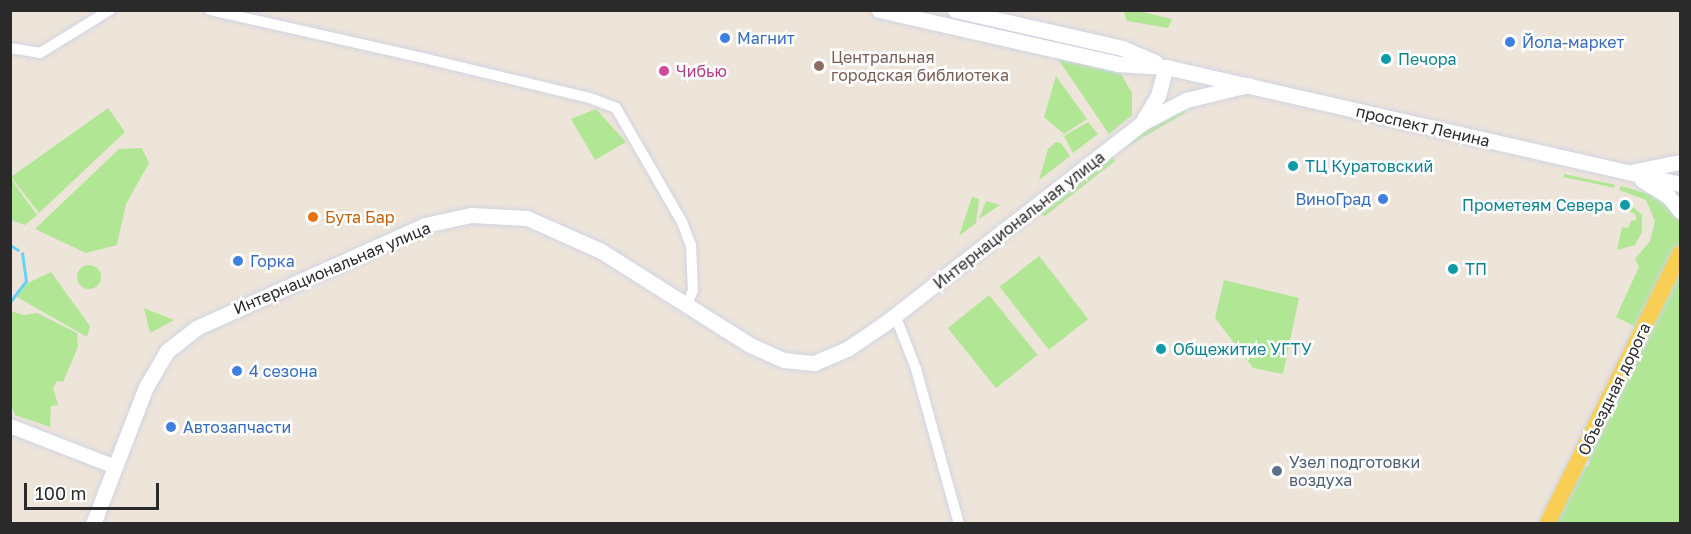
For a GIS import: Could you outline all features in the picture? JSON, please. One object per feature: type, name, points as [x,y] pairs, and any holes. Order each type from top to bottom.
[{"type":"main road","name":"проспект Ленина","points":[[879,10],[1118,64],[1166,67],[1680,184]]},
{"type":"main road","name":"проспект Ленина","points":[[955,10],[1122,48],[1166,67]]},
{"type":"main road","name":"Интернациональная улица","points":[[1142,123],[1158,96],[1166,67]]},
{"type":"main road","name":"Интернациональная улица","points":[[93,524],[146,387],[167,351],[196,328],[426,225],[471,215],[526,218],[601,251],[687,305],[784,360],[814,363],[847,349],[895,315],[1142,123],[1186,100],[1248,86]]},
{"type":"main road","points":[[1629,173],[1680,162]]},
{"type":"main road","points":[[1629,173],[1668,196],[1680,211]]},
{"type":"main road","name":"Объездная дорога","points":[[1547,524],[1680,255]]},
{"type":"street","points":[[10,48],[40,53],[110,10]]},
{"type":"street","points":[[210,10],[590,98],[616,108],[682,222],[691,245],[693,290],[687,305]]},
{"type":"street","points":[[895,315],[916,369],[960,524]]},
{"type":"street","points":[[10,426],[115,467]]},
{"type":"green space","points":[[1131,10],[1172,19],[1168,28],[1127,21],[1124,13]]},
{"type":"green space","points":[[957,17],[1057,38],[1056,43],[956,22]]},
{"type":"green space","points":[[1058,59],[1121,74],[1132,93],[1132,115],[1109,134]]},
{"type":"green space","points":[[1056,76],[1087,119],[1064,134],[1044,117]]},
{"type":"green space","points":[[1185,107],[1185,113],[1121,150],[1154,124]]},
{"type":"green space","points":[[108,108],[125,132],[39,213],[11,177]]},
{"type":"green space","points":[[596,109],[626,142],[595,160],[571,119]]},
{"type":"green space","points":[[1088,122],[1098,134],[1073,153],[1064,136]]},
{"type":"green space","points":[[1056,142],[1061,143],[1070,156],[1039,180],[1048,149]]},
{"type":"green space","points":[[142,148],[149,163],[126,204],[117,245],[86,253],[35,229],[119,149]]},
{"type":"green space","points":[[1111,156],[1115,161],[1045,216],[1042,215],[1041,211]]},
{"type":"green space","points":[[1564,174],[1615,185],[1614,188],[1563,177]]},
{"type":"green space","points":[[11,179],[37,215],[25,225],[11,220]]},
{"type":"green space","points":[[1621,186],[1659,197],[1680,215],[1680,242],[1636,327],[1616,317],[1639,267],[1635,259],[1650,241],[1655,221],[1646,200],[1619,190]]},
{"type":"green space","points":[[972,197],[979,199],[976,223],[959,236]]},
{"type":"green space","points":[[986,201],[1000,205],[979,219]]},
{"type":"green space","points":[[1632,206],[1642,215],[1642,232],[1635,245],[1617,250],[1622,227],[1628,228],[1631,221],[1637,220],[1635,214],[1626,210]]},
{"type":"green space","points":[[1039,256],[1088,319],[1049,350],[1000,287]]},
{"type":"green space","points":[[89,265],[97,269],[101,277],[97,285],[89,289],[81,285],[77,277],[81,269]]},
{"type":"green space","points":[[1680,265],[1680,523],[1553,524],[1583,469],[1589,465],[1589,455]]},
{"type":"green space","points":[[51,272],[90,326],[87,337],[17,297],[26,284]]},
{"type":"green space","points":[[1224,280],[1299,298],[1283,374],[1253,368],[1215,318]]},
{"type":"green space","points":[[989,295],[1037,355],[996,388],[948,328]]},
{"type":"green space","points":[[144,308],[174,320],[150,333]]},
{"type":"green space","points":[[10,311],[24,315],[37,313],[77,333],[78,347],[63,382],[57,381],[53,388],[58,405],[51,406],[50,427],[15,415],[11,404]]},
{"type":"waterway","points":[[10,245],[18,250]]},
{"type":"waterway","points":[[10,302],[26,281],[22,253]]},
{"type":"place","name":"Магнит","points":[[725,38]]},
{"type":"place","name":"Йола-маркет","points":[[1510,42]]},
{"type":"place","name":"Печора","points":[[1386,59]]},
{"type":"place","name":"Центральная городская библиотека","points":[[819,66]]},
{"type":"place","name":"Чибью","points":[[664,71]]},
{"type":"place","name":"ТЦ Куратовский","points":[[1293,166]]},
{"type":"place","name":"ВиноГрад","points":[[1383,199]]},
{"type":"place","name":"Прометеям Севера","points":[[1625,205]]},
{"type":"place","name":"Бута Бар","points":[[313,217]]},
{"type":"place","name":"Горка","points":[[238,261]]},
{"type":"place","name":"ТП","points":[[1453,269]]},
{"type":"place","name":"Общежитие УГТУ","points":[[1161,349]]},
{"type":"place","name":"4 сезона","points":[[237,371]]},
{"type":"place","name":"Автозапчасти","points":[[171,427]]},
{"type":"place","name":"Узел подготовки воздуха","points":[[1277,471]]}]
